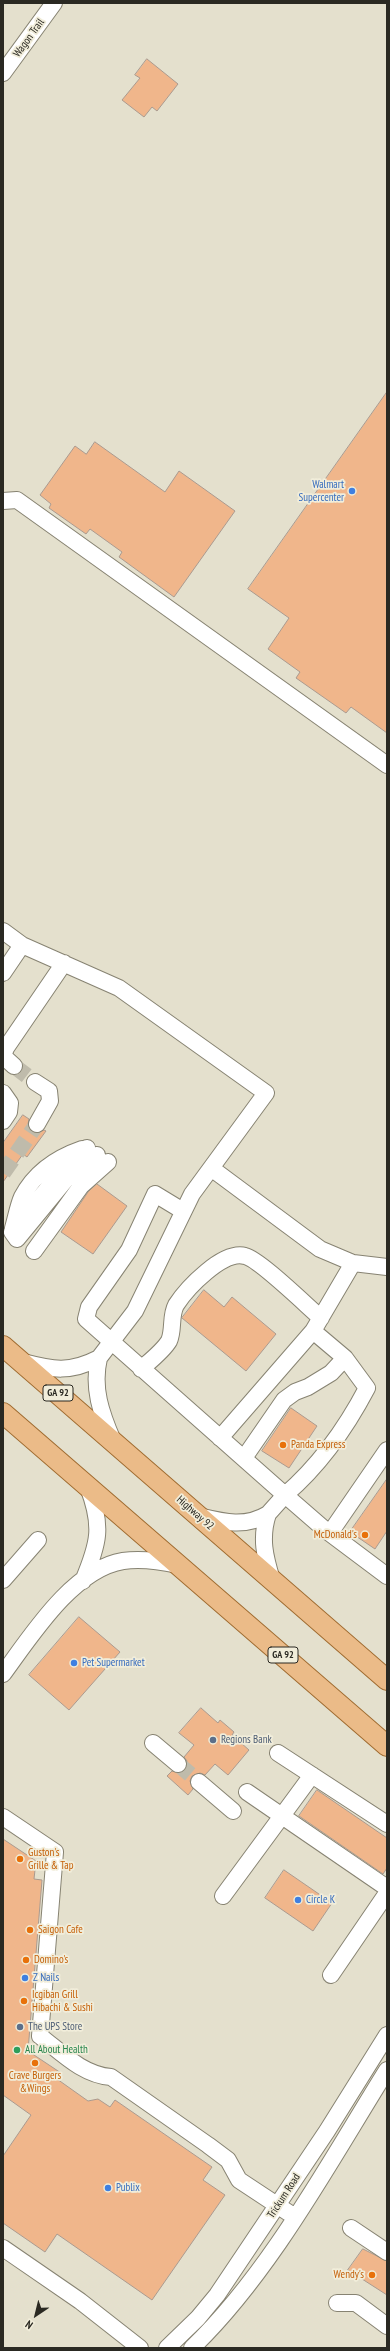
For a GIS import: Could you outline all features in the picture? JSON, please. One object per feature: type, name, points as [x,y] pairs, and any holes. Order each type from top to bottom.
[{"type":"main road","name":"Highway 92","points":[[3,1346],[387,1680]]},
{"type":"main road","name":"GA 92","points":[[3,1413],[387,1746]]},
{"type":"main road","points":[[3,1428],[28,1435]]},
{"type":"street","name":"Wagon Trail","points":[[3,73],[54,3]]},
{"type":"street","points":[[3,501],[17,500],[387,765]]},
{"type":"street","points":[[3,931],[22,945],[119,988],[266,1093],[192,1194],[135,1311],[99,1358],[79,1367],[59,1369],[22,1362]]},
{"type":"street","points":[[3,973],[22,945]]},
{"type":"street","points":[[7,1059],[6,1048],[64,963]]},
{"type":"street","points":[[35,1082],[49,1091],[50,1101],[37,1124]]},
{"type":"street","points":[[3,1093],[10,1103],[9,1112],[3,1121]]},
{"type":"street","points":[[22,1242],[22,1197],[46,1166],[63,1155],[98,1155]]},
{"type":"street","points":[[22,1242],[68,1177],[98,1155]]},
{"type":"street","points":[[22,1242],[81,1186],[98,1155]]},
{"type":"street","points":[[211,1168],[320,1249],[353,1263],[387,1266]]},
{"type":"street","points":[[184,1211],[155,1194],[129,1250],[89,1307],[86,1319],[285,1495],[330,1533],[387,1576]]},
{"type":"street","points":[[141,1369],[169,1340],[172,1315],[176,1306],[186,1292],[214,1265],[231,1257],[245,1256],[259,1264],[317,1325],[345,1358],[367,1388],[352,1418],[308,1476],[285,1495],[268,1514],[259,1519],[244,1523],[198,1516]]},
{"type":"street","points":[[220,1438],[317,1325],[353,1263]]},
{"type":"street","points":[[99,1358],[95,1387],[101,1412],[113,1441]]},
{"type":"street","points":[[244,1458],[284,1400],[295,1392],[308,1388],[331,1373],[345,1358]]},
{"type":"street","points":[[330,1533],[387,1450]]},
{"type":"street","points":[[83,1580],[93,1558],[99,1534],[98,1520],[88,1487]]},
{"type":"street","points":[[268,1514],[265,1524],[263,1545],[272,1580]]},
{"type":"street","points":[[3,1580],[38,1540]]},
{"type":"street","points":[[3,1674],[45,1616],[83,1580],[102,1568],[122,1561],[143,1559],[178,1565]]},
{"type":"street","points":[[153,1743],[178,1764]]},
{"type":"street","points":[[278,1753],[387,1824]]},
{"type":"street","points":[[223,1896],[312,1775]]},
{"type":"street","points":[[199,1782],[233,1811]]},
{"type":"street","points":[[247,1792],[387,1888]]},
{"type":"street","points":[[3,1817],[55,1852],[40,2036],[86,2071],[98,2076],[111,2077],[208,2145],[228,2160],[238,2180],[295,2218]]},
{"type":"street","points":[[331,1975],[387,1893]]},
{"type":"street","name":"Trickum Road","points":[[167,2348],[198,2318],[217,2295],[277,2206],[387,2035]]},
{"type":"street","name":"Trickum Road","points":[[192,2348],[233,2302],[295,2218],[387,2070]]},
{"type":"street","points":[[351,2228],[387,2252]]},
{"type":"street","points":[[3,2248],[80,2301],[140,2348]]},
{"type":"street","points":[[337,2303],[356,2303],[387,2326]]},
{"type":"building","points":[[147,59],[178,84],[157,111],[152,107],[144,117],[122,100],[140,78],[135,75]]},
{"type":"building","name":"Walmart Supercenter","points":[[387,392],[387,733],[351,707],[346,713],[296,678],[300,672],[268,649],[289,618],[248,589]]},
{"type":"building","points":[[95,442],[165,492],[179,471],[235,511],[174,597],[119,557],[122,552],[90,529],[86,534],[49,508],[51,504],[40,495],[75,446],[86,454]]},
{"type":"building","points":[[23,1115],[29,1119],[28,1124],[32,1132],[37,1133],[44,1130],[46,1131],[27,1157],[23,1154],[3,1182],[3,1143]]},
{"type":"building","points":[[97,1184],[127,1206],[93,1254],[61,1232],[88,1192]]},
{"type":"building","points":[[204,1290],[224,1307],[232,1297],[276,1334],[246,1371],[182,1318]]},
{"type":"building","points":[[291,1408],[317,1426],[289,1468],[262,1451]]},
{"type":"building","points":[[387,1479],[387,1531],[375,1549],[350,1532]]},
{"type":"building","name":"Pet Supermarket","points":[[79,1617],[120,1652],[69,1710],[29,1675]]},
{"type":"building","name":"Regions Bank","points":[[201,1708],[218,1723],[220,1720],[234,1732],[232,1735],[249,1750],[228,1775],[215,1764],[205,1775],[200,1773],[192,1776],[190,1781],[193,1789],[188,1795],[167,1776],[172,1771],[181,1773],[185,1770],[187,1761],[184,1757],[194,1745],[179,1733]]},
{"type":"building","points":[[317,1790],[387,1838],[387,1868],[383,1874],[299,1816]]},
{"type":"building","name":"Publix","points":[[3,1839],[36,1861],[34,1879],[42,1880],[28,2051],[61,2073],[57,2079],[88,2101],[98,2099],[110,2107],[115,2100],[212,2167],[203,2180],[225,2195],[152,2300],[57,2234],[45,2252],[3,2223],[3,2156],[31,2115],[3,2095]]},
{"type":"building","name":"Circle K","points":[[284,1870],[332,1903],[313,1931],[265,1898]]},
{"type":"building","name":"Wendy's","points":[[363,2249],[387,2261],[387,2295],[348,2270]]},
{"type":"tunnel","points":[[14,1066],[35,1082]]},
{"type":"tunnel","points":[[3,1173],[37,1124]]},
{"type":"tunnel","points":[[178,1764],[199,1782]]},
{"type":"place","name":"Walmart Supercenter","points":[[352,491]]},
{"type":"place","name":"Panda Express","points":[[283,1445]]},
{"type":"place","name":"McDonald's","points":[[365,1535]]},
{"type":"place","name":"Pet Supermarket","points":[[74,1663]]},
{"type":"place","name":"Regions Bank","points":[[213,1740]]},
{"type":"place","name":"Guston's Grille & Tap","points":[[20,1859]]},
{"type":"place","name":"Circle K","points":[[298,1900]]},
{"type":"place","name":"Saigon Cafe","points":[[30,1930]]},
{"type":"place","name":"Domino's","points":[[26,1960]]},
{"type":"place","name":"Z Nails","points":[[25,1978]]},
{"type":"place","name":"Icgiban Grill Hibachi & Sushi","points":[[24,2001]]},
{"type":"place","name":"The UPS Store","points":[[20,2027]]},
{"type":"place","name":"All About Health","points":[[17,2050]]},
{"type":"place","name":"Crave Burgers &Wings","points":[[35,2063]]},
{"type":"place","name":"Publix","points":[[108,2188]]},
{"type":"place","name":"Wendy's","points":[[372,2275]]}]
